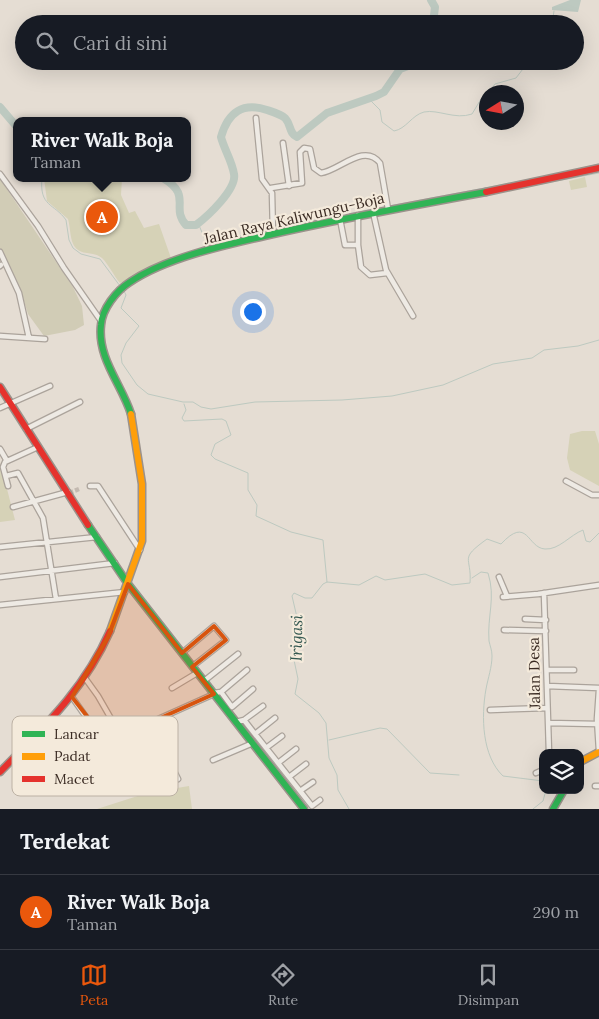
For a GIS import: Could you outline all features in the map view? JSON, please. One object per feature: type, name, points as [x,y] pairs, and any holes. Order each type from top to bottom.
[{"type":"main road","name":"Jalan Raya Kaliwungu-Boja","points":[[54,716],[72,697],[108,637],[140,550],[143,515],[134,426],[125,398],[102,353],[100,345],[101,321],[108,304],[122,288],[136,278],[198,253],[273,229],[358,217],[374,214],[388,207],[544,181],[599,168]]},
{"type":"main road","points":[[0,387],[128,584],[304,809]]},
{"type":"main road","points":[[584,760],[599,751]]},
{"type":"main road","name":"Jalan Raya Kaliwungu-Boja","points":[[0,772],[12,760]]},
{"type":"main road","points":[[553,809],[562,794]]},
{"type":"street","points":[[256,118],[262,179],[270,188],[273,229]]},
{"type":"street","points":[[283,143],[289,186]]},
{"type":"street","points":[[270,188],[302,183],[300,152],[304,148],[310,149],[314,168],[321,173],[334,170],[353,157],[373,158],[380,163],[388,207]]},
{"type":"street","points":[[0,174],[38,226],[64,268],[101,321]]},
{"type":"street","points":[[374,214],[387,273],[413,316]]},
{"type":"street","points":[[358,217],[358,245],[361,267],[370,275],[387,273]]},
{"type":"street","points":[[340,220],[345,245],[358,245]]},
{"type":"street","points":[[0,252],[19,293],[29,338]]},
{"type":"street","points":[[0,336],[45,339]]},
{"type":"street","points":[[0,408],[50,386]]},
{"type":"street","points":[[26,429],[80,402]]},
{"type":"street","points":[[8,486],[3,467],[7,461],[38,447]]},
{"type":"street","points":[[0,449],[7,461]]},
{"type":"street","points":[[6,476],[16,472],[35,501],[43,518],[56,599]]},
{"type":"street","points":[[566,481],[592,495],[599,495]]},
{"type":"street","points":[[90,486],[98,486],[140,550]]},
{"type":"street","points":[[13,507],[68,492]]},
{"type":"street","points":[[0,547],[97,537]]},
{"type":"street","points":[[0,577],[114,563]]},
{"type":"street","points":[[500,577],[505,597],[599,585]]},
{"type":"street","points":[[0,606],[125,592]]},
{"type":"street","name":"Jalan Desa","points":[[544,593],[549,749]]},
{"type":"street","points":[[525,618],[546,620]]},
{"type":"street","points":[[182,653],[214,626],[226,640],[193,666]]},
{"type":"street","points":[[504,630],[546,631]]},
{"type":"street","points":[[204,681],[238,654]]},
{"type":"street","points":[[165,716],[221,692],[247,670]]},
{"type":"street","points":[[547,670],[574,670]]},
{"type":"street","points":[[172,688],[198,673]]},
{"type":"street","points":[[85,678],[110,716]]},
{"type":"street","points":[[547,686],[599,689],[597,724],[599,751]]},
{"type":"street","points":[[221,692],[232,707],[253,690]]},
{"type":"street","points":[[72,697],[86,716]]},
{"type":"street","points":[[236,722],[244,720],[263,706]]},
{"type":"street","points":[[490,710],[547,708]]},
{"type":"street","points":[[255,734],[275,718]]},
{"type":"street","points":[[244,720],[312,808],[320,800]]},
{"type":"street","points":[[548,723],[597,724]]},
{"type":"street","points":[[266,748],[282,736]]},
{"type":"street","points":[[213,760],[253,743]]},
{"type":"street","points":[[278,763],[296,749]]},
{"type":"street","points":[[289,777],[306,764]]},
{"type":"street","points":[[300,791],[313,782]]},
{"type":"highlighted area","points":[[128,584],[182,653],[214,626],[226,640],[192,667],[214,694],[107,742],[72,697],[108,637]]},
{"type":"shaded area","points":[[570,0],[581,0],[578,12],[552,10],[552,7]]},
{"type":"shaded area","points":[[585,177],[587,187],[571,190],[569,181]]},
{"type":"shaded area","points":[[0,179],[73,287],[82,306],[84,325],[75,330],[44,336],[28,314],[19,285],[0,248]]},
{"type":"shaded area","points":[[45,182],[122,182],[121,195],[129,213],[135,211],[144,228],[159,224],[171,258],[120,283],[102,258],[77,249],[72,240],[68,219],[47,201]]},
{"type":"shaded area","points":[[582,431],[595,431],[599,444],[599,486],[570,470],[567,458],[570,434]]},
{"type":"shaded area","points":[[0,462],[15,520],[0,522]]},
{"type":"shaded area","points":[[189,786],[192,809],[97,809],[138,796],[178,796],[178,788]]},
{"type":"waterway","points":[[431,0],[435,7],[434,15]]},
{"type":"waterway","points":[[553,15],[554,11]]},
{"type":"waterway","points":[[169,182],[177,190],[182,219],[186,225],[196,225],[221,202],[234,180],[233,169],[221,137],[232,115],[244,108],[251,107],[279,114],[285,118],[294,136],[297,137],[327,113],[384,92],[399,70]]},
{"type":"waterway","points":[[494,85],[516,78],[522,70]]},
{"type":"waterway","points":[[369,99],[380,110],[382,122],[394,131],[402,128],[424,112],[429,111],[459,116],[472,114],[479,102]]},
{"type":"waterway","points":[[0,107],[13,122]]},
{"type":"waterway","points":[[578,169],[599,164]]},
{"type":"waterway","points":[[509,190],[599,173]]},
{"type":"waterway","points":[[389,206],[532,179]]},
{"type":"waterway","points":[[42,182],[45,200],[66,220],[69,240],[73,248],[81,254],[100,259],[120,286]]},
{"type":"waterway","points":[[198,223],[207,244],[268,229],[385,207]]},
{"type":"waterway","points":[[124,291],[126,295],[121,308],[139,326],[126,343],[121,355],[122,363],[137,385],[148,394],[183,402],[193,402],[201,407],[211,409],[255,402],[342,400],[392,396],[443,385],[493,364],[532,358],[544,350],[578,346],[599,340]]},
{"type":"waterway","points":[[184,404],[186,410],[182,418],[184,421],[222,419],[226,421],[231,435],[215,444],[211,455],[215,459],[248,473],[248,490],[257,505],[256,516],[291,532],[323,540],[327,582]]},
{"type":"waterway","name":"Irigasi","points":[[349,809],[338,790],[337,775],[329,758],[326,723],[319,713],[295,694],[298,679],[294,660],[299,626],[292,596],[294,593],[305,598],[312,598],[323,584],[327,582],[359,585],[376,576],[385,580],[425,574],[452,585],[470,583],[469,555],[487,539],[501,544],[517,532],[526,535],[539,547],[550,549],[560,545],[583,530],[586,541],[590,542],[599,533]]},
{"type":"waterway","name":"Irigasi","points":[[472,578],[481,572],[488,573],[491,591],[489,641],[492,660],[484,700],[484,724],[487,747],[496,768],[503,776],[539,780]]},
{"type":"waterway","name":"Irigasi","points":[[329,740],[380,728],[387,729],[430,773],[459,775]]},
{"type":"waterway","name":"Irigasi","points":[[533,809],[543,801],[545,794]]},
{"type":"tunnel","points":[[69,493],[79,489]]},
{"type":"traffic: fast","points":[[131,414],[106,360],[101,337],[102,319],[107,307],[115,295],[130,282],[162,265],[218,247],[326,223],[486,192]]},
{"type":"traffic: fast","points":[[88,525],[128,584],[304,809]]},
{"type":"traffic: fast","points":[[553,809],[562,794]]},
{"type":"traffic: slow","points":[[110,631],[142,541],[142,484],[131,414]]},
{"type":"traffic: slow","points":[[584,760],[599,752]]},
{"type":"traffic: jam","points":[[486,192],[599,168]]},
{"type":"traffic: jam","points":[[0,387],[88,525]]},
{"type":"traffic: jam","points":[[54,716],[88,672],[110,631]]},
{"type":"traffic: jam","points":[[0,772],[12,759]]},
{"type":"place","name":"River Walk Boja","points":[[102,217]]}]
